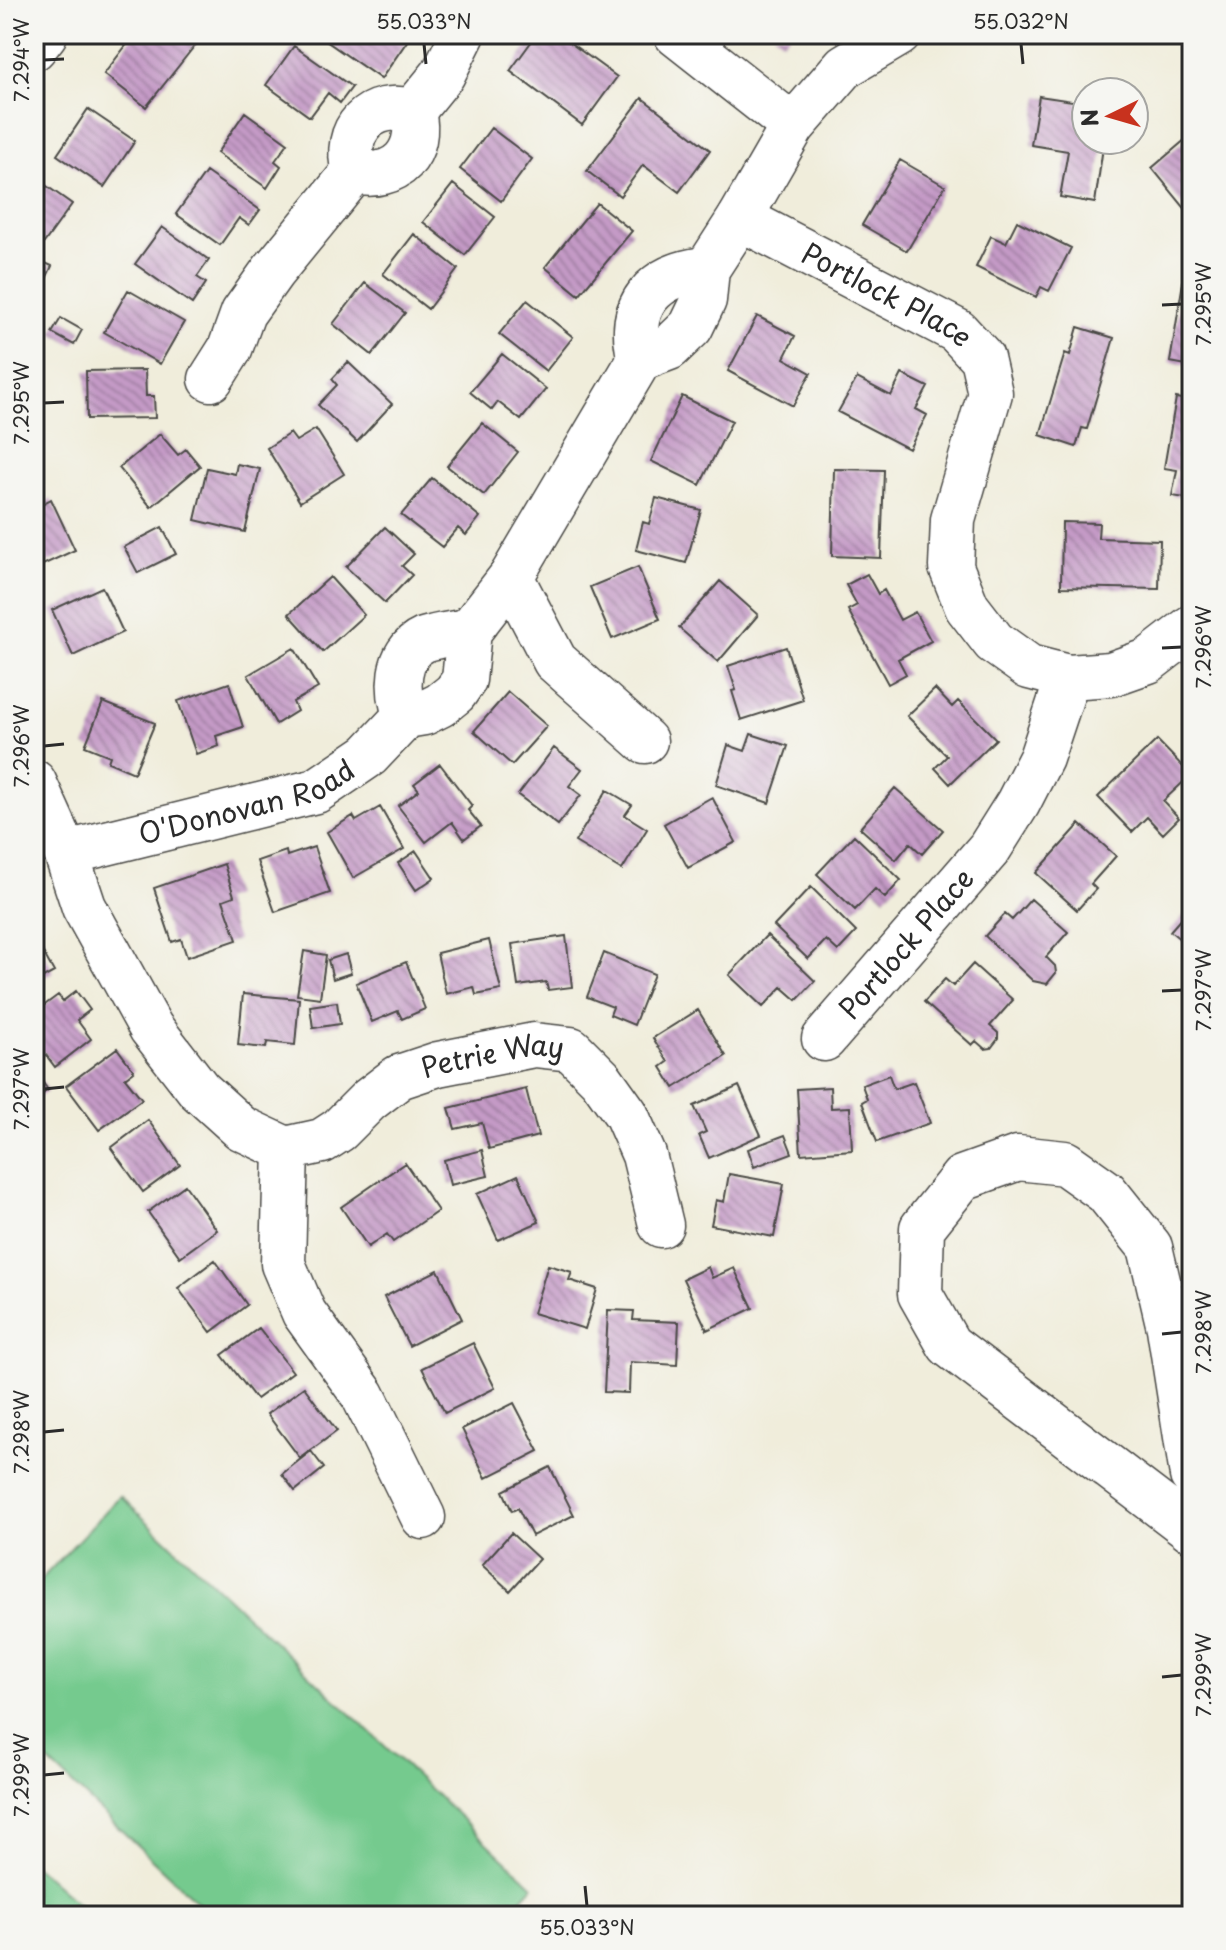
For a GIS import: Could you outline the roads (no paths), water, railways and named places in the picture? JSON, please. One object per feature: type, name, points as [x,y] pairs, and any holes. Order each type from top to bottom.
[{"type":"street","points":[[34,48],[45,34]]},
{"type":"street","points":[[211,379],[230,349],[243,313],[273,271],[354,172],[351,144],[363,121],[385,109],[398,107],[413,111],[443,74],[463,34]]},
{"type":"street","points":[[676,34],[793,126]]},
{"type":"street","points":[[406,716],[399,699],[398,683],[409,653],[421,641],[469,631],[511,577],[640,359],[669,348],[691,327],[704,300],[707,269],[793,126],[845,66],[899,34]]},
{"type":"street","name":"Portlock Place","points":[[740,218],[957,331],[982,358],[990,393],[953,520],[951,567],[967,607],[994,642],[1029,667],[1068,677],[1111,674],[1148,661],[1192,627]]},
{"type":"street","points":[[511,577],[555,661],[645,741]]},
{"type":"street","name":"O'Donovan Road","points":[[66,853],[316,791],[369,755],[406,716],[424,713],[455,693],[464,680],[469,631]]},
{"type":"street","name":"Portlock Place","points":[[824,1039],[989,849],[1041,758],[1068,677]]},
{"type":"street","points":[[34,782],[66,853],[84,907],[151,1028],[199,1090],[241,1128],[286,1149],[283,1264],[304,1313],[363,1395],[423,1517]]},
{"type":"street","name":"Petrie Way","points":[[286,1149],[322,1141],[339,1130],[399,1077],[438,1064],[534,1045],[571,1049],[601,1079],[626,1114],[644,1155],[661,1225]]},
{"type":"street","points":[[1192,1475],[1169,1328],[1150,1247],[1106,1192],[1065,1163],[1018,1158],[962,1178],[922,1228],[920,1294],[949,1345],[1192,1530]]}]
